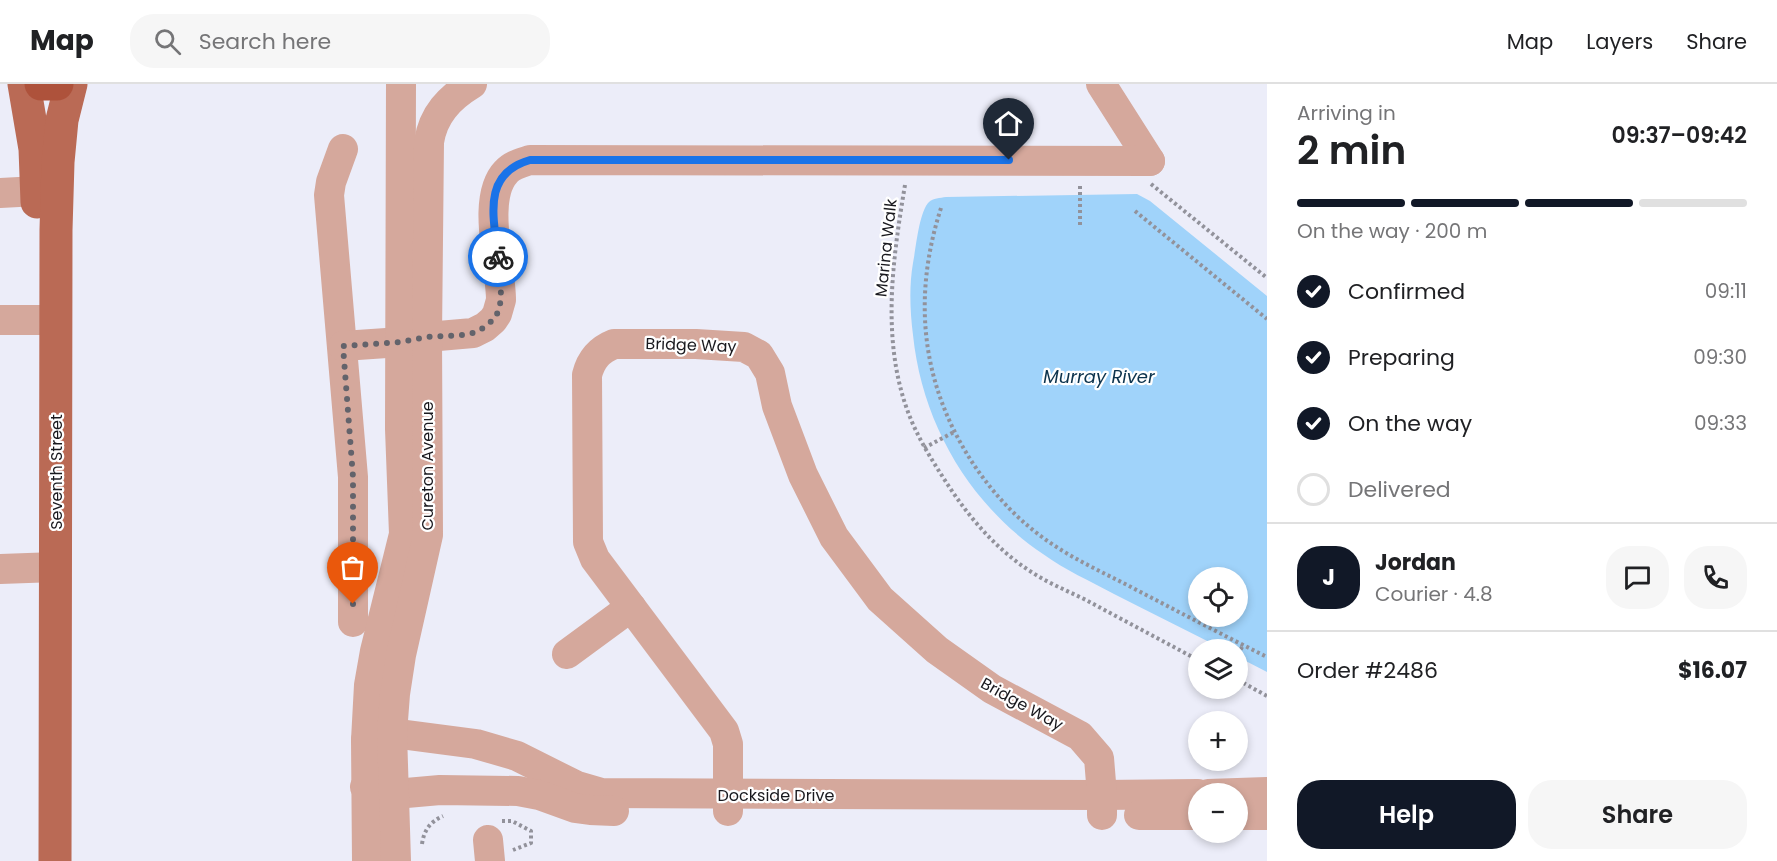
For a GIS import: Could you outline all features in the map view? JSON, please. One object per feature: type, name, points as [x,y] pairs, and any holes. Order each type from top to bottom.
[{"type":"highway","points":[[41,84],[57,84]]},
{"type":"main road","name":"Seventh Street","points":[[24,84],[35,149],[46,320],[46,575],[55,861]]},
{"type":"main road","name":"Seventh Street","points":[[46,320],[62,120],[71,84]]},
{"type":"main road","name":"Seventh Street","points":[[36,861],[46,575]]},
{"type":"street","name":"Cureton Avenue","points":[[401,84],[414,340]]},
{"type":"street","name":"Cureton Avenue","points":[[409,853],[379,736],[367,706],[371,668],[404,534],[400,429],[414,340],[430,137],[434,122],[443,107],[472,84]]},
{"type":"street","points":[[1101,84],[1150,161]]},
{"type":"street","points":[[343,148],[329,195],[353,477],[353,622]]},
{"type":"street","points":[[343,346],[473,333],[487,326],[496,317],[501,294],[493,208],[495,190],[507,170],[530,160],[1150,161]]},
{"type":"street","points":[[0,193],[37,192]]},
{"type":"street","points":[[0,320],[46,320]]},
{"type":"street","name":"Bridge Way","points":[[728,803],[728,744],[724,731],[595,559],[588,542],[586,375],[589,364],[596,355],[614,344],[696,344],[744,347],[759,355],[770,373],[777,406],[802,475],[834,537],[880,599],[937,650],[992,689],[1080,736],[1099,758],[1102,805]]},
{"type":"street","points":[[0,569],[46,575]]},
{"type":"street","points":[[0,581],[46,575]]},
{"type":"street","points":[[567,654],[631,607]]},
{"type":"street","name":"Cureton Avenue","points":[[367,861],[365,787],[379,736]]},
{"type":"street","name":"Dockside Drive","points":[[379,736],[461,741],[497,750],[594,792],[728,803]]},
{"type":"street","name":"Dockside Drive","points":[[365,787],[395,794],[440,790],[518,791],[539,795],[567,806],[590,810],[728,803],[1102,805],[1188,814]]},
{"type":"street","points":[[1248,793],[1267,792]]},
{"type":"street","name":"Dockside Drive","points":[[1102,805],[1188,795]]},
{"type":"street","points":[[1248,815],[1267,815]]},
{"type":"path","points":[[1150,161],[1138,176],[1267,278]]},
{"type":"path","name":"Marina Walk","points":[[907,176],[893,263],[892,332],[897,372],[911,420],[924,448],[965,510],[994,542],[1033,573],[1188,655]]},
{"type":"path","points":[[1080,176],[1080,227]]},
{"type":"path","points":[[941,208],[927,266],[924,326],[927,351],[938,393],[954,432],[989,487],[1015,515],[1042,538],[1087,565],[1231,639]]},
{"type":"path","points":[[1135,211],[1267,319]]},
{"type":"path","points":[[924,448],[954,432]]},
{"type":"path","points":[[1248,648],[1267,657]]},
{"type":"path","points":[[1248,686],[1267,696]]},
{"type":"path","points":[[409,853],[428,826],[445,815]]},
{"type":"path","points":[[512,821],[531,831],[531,843],[524,847],[492,845],[512,821]]},
{"type":"water","name":"Murray River","points":[[1137,194],[1150,201],[1267,296],[1267,672],[1248,662],[1248,639],[1203,639],[1051,560],[1017,534],[972,486],[954,459],[939,430],[927,399],[918,368],[912,326],[911,281],[920,222],[929,202],[935,199]]},
{"type":"way so far","points":[[353,604],[353,477],[343,346],[464,335],[485,327],[496,317],[500,305],[498,257]]},
{"type":"route","points":[[498,257],[493,208],[495,190],[507,170],[530,160],[1009,160]]}]
